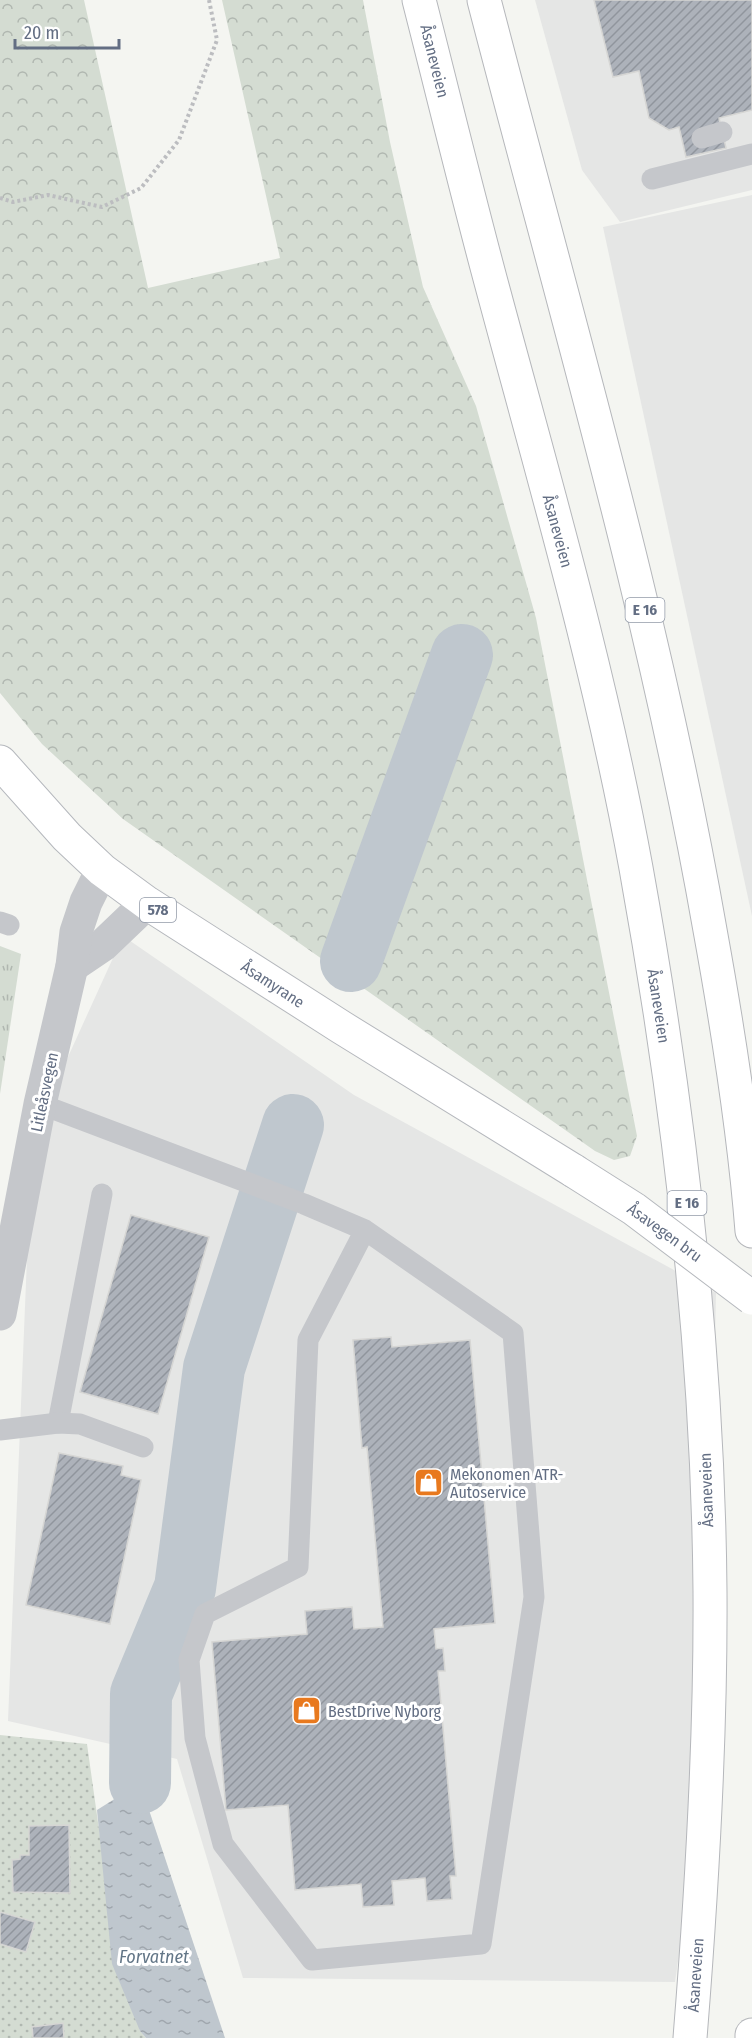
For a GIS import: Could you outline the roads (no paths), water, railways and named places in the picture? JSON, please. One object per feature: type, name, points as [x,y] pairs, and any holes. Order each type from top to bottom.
[{"type":"main road","name":"Åsaneveien","points":[[419,0],[597,680],[635,864],[666,1045],[687,1204],[701,1371],[710,1589],[708,1765],[690,2038]]},
{"type":"main road","name":"E 16","points":[[484,0],[613,482],[656,657],[692,827],[727,1025],[752,1231]]},
{"type":"main road","name":"Åsamyrane","points":[[0,762],[67,837],[102,870],[147,903],[341,1027],[574,1171]]},
{"type":"main road","name":"Åsavegen bru","points":[[574,1171],[634,1209],[752,1298]]},
{"type":"street","name":"Litleåsvegen","points":[[0,1314],[40,1104],[72,966],[76,932],[86,902],[102,870]]},
{"type":"street","points":[[72,966],[103,945],[147,903]]},
{"type":"lane","points":[[702,138],[722,132]]},
{"type":"lane","points":[[652,179],[752,154]]},
{"type":"lane","points":[[40,1104],[304,1204],[365,1230],[513,1333],[534,1597],[482,1944],[312,1960],[223,1844],[195,1738],[189,1660],[205,1614],[298,1567],[308,1340],[365,1230]]},
{"type":"lane","points":[[58,1423],[102,1194]]},
{"type":"lane","points":[[0,1430],[58,1423],[80,1424],[142,1447]]},
{"type":"water","name":"Forvatnet","points":[[140,1783],[225,2038],[146,2038],[140,2031],[112,1964],[97,1810]]},
{"type":"waterway","points":[[351,961],[462,655]]},
{"type":"waterway","points":[[140,1783],[141,1694],[185,1588],[214,1368],[293,1125]]},
{"type":"place","name":"Mekonomen ATR- Autoservice","points":[[429,1483]]},
{"type":"place","name":"BestDrive Nyborg","points":[[307,1711]]}]
